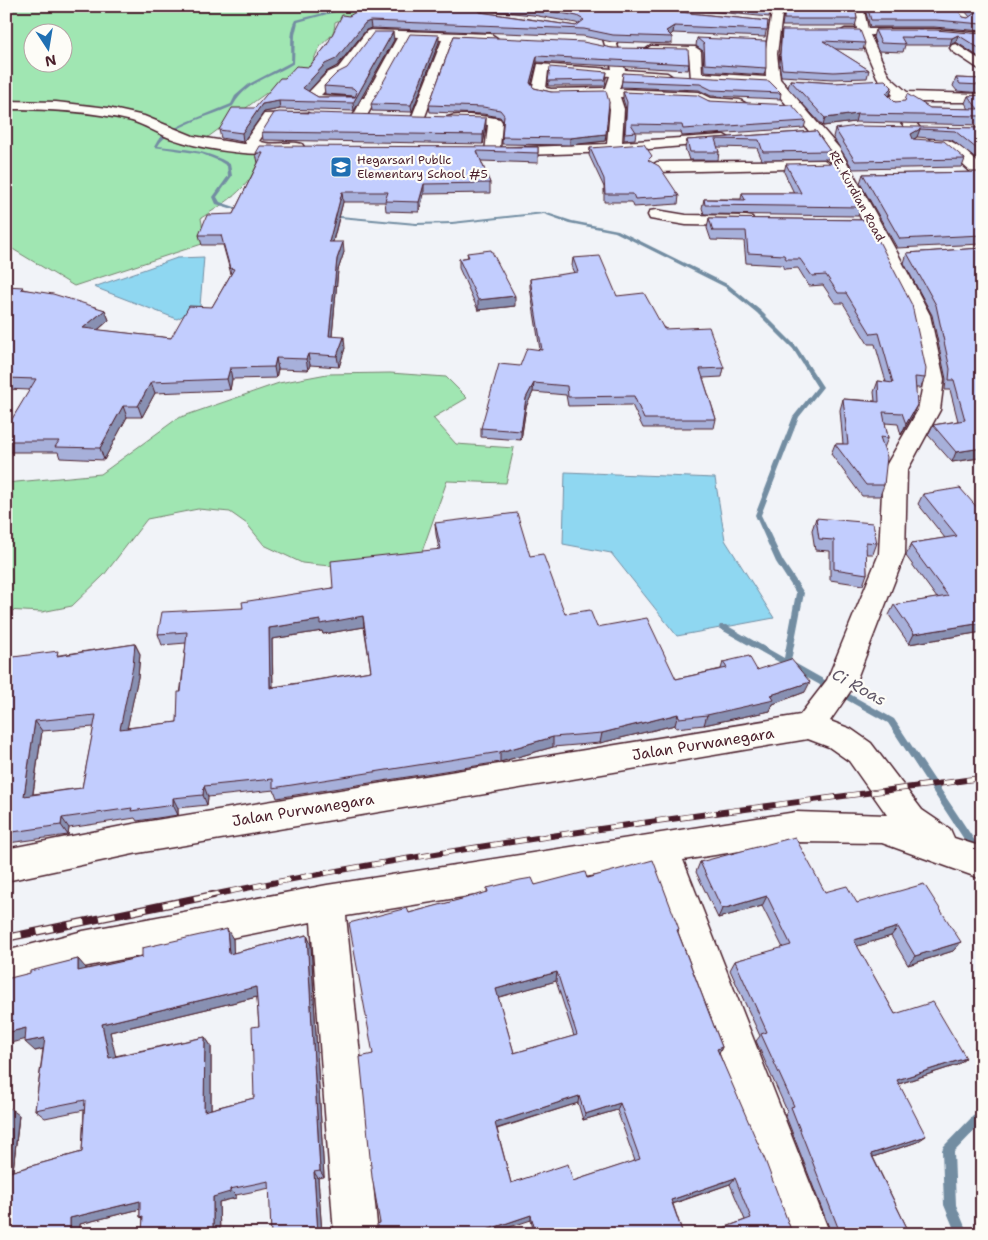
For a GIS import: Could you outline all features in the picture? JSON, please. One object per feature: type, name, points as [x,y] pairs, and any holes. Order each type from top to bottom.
[{"type":"street","points":[[774,82],[772,75],[772,32],[778,6]]},
{"type":"street","points":[[858,6],[862,32],[887,82],[895,92],[904,96]]},
{"type":"street","points":[[594,31],[613,35],[612,48],[618,63],[612,91],[617,109],[614,148]]},
{"type":"street","points":[[833,32],[928,32],[982,37]]},
{"type":"street","points":[[368,102],[319,99],[313,96],[332,76],[342,71],[371,33],[508,38]]},
{"type":"street","points":[[359,118],[405,35]]},
{"type":"street","points":[[418,119],[449,36]]},
{"type":"street","points":[[596,46],[612,48],[638,45],[695,44],[687,76]]},
{"type":"street","points":[[956,48],[982,67]]},
{"type":"street","points":[[752,104],[708,102],[699,96],[650,95],[612,91],[541,92],[539,87],[541,63],[640,75],[792,82]]},
{"type":"street","name":"RE. Kurdian Road","points":[[774,82],[830,146],[872,223],[898,256],[920,315],[934,379],[928,410],[895,471],[892,554],[825,704]]},
{"type":"street","points":[[872,83],[887,82]]},
{"type":"street","points":[[923,142],[892,100],[904,96],[982,98]]},
{"type":"street","points":[[6,105],[49,106],[117,114],[144,121],[168,132],[218,145],[265,148],[309,147]]},
{"type":"street","points":[[776,105],[796,106]]},
{"type":"street","points":[[265,148],[254,145],[252,141],[269,117],[325,118]]},
{"type":"street","points":[[341,118],[379,119]]},
{"type":"street","points":[[399,119],[495,122],[486,151],[614,148],[670,142],[740,139]]},
{"type":"street","points":[[894,128],[912,128],[966,142]]},
{"type":"street","points":[[801,135],[837,129]]},
{"type":"street","points":[[904,143],[923,142],[942,136]]},
{"type":"street","points":[[942,136],[950,147],[981,173]]},
{"type":"street","points":[[830,146],[848,145]]},
{"type":"street","points":[[657,167],[843,170],[867,176]]},
{"type":"street","points":[[962,174],[981,173]]},
{"type":"street","points":[[656,215],[686,220],[758,222]]},
{"type":"street","points":[[852,223],[872,223]]},
{"type":"street","points":[[825,704],[840,738],[860,752],[890,815],[972,860]]},
{"type":"street","name":"Jalan Purwanegara","points":[[6,865],[825,704]]},
{"type":"street","points":[[6,969],[83,950],[327,902],[796,828],[890,815]]},
{"type":"street","points":[[662,849],[808,1234]]},
{"type":"street","points":[[327,902],[356,1234]]},
{"type":"green space","points":[[6,6],[385,6],[361,11],[335,22],[332,34],[320,47],[309,67],[263,95],[204,140],[254,153],[260,163],[248,181],[235,195],[201,218],[205,243],[74,286],[6,245]]},
{"type":"green space","points":[[390,373],[446,377],[467,398],[433,418],[456,444],[514,448],[506,483],[447,481],[420,557],[343,567],[302,563],[264,545],[247,524],[230,512],[198,509],[147,519],[104,575],[72,606],[42,612],[6,610],[6,483],[101,474],[178,418],[279,383],[327,374]]},
{"type":"water","points":[[204,257],[200,306],[177,319],[94,287],[177,258]]},
{"type":"water","points":[[565,472],[715,478],[725,540],[774,618],[677,636],[611,553],[563,544]]},
{"type":"building","points":[[375,6],[479,6],[476,8],[480,12],[576,26],[584,20],[577,16],[514,6],[621,6],[768,21],[767,30],[674,26],[666,31],[672,37],[613,35],[584,29],[370,21],[365,23],[336,59],[325,64],[303,88],[318,97],[355,97],[357,92],[353,88],[324,86],[337,73],[347,68],[374,32],[393,32],[353,103],[279,101],[262,104],[242,133],[219,130],[232,108],[255,108],[280,78],[285,78],[296,66],[309,67],[327,45],[342,15],[349,16],[359,10],[368,11]]},
{"type":"building","points":[[730,6],[771,6],[770,10]]},
{"type":"building","points":[[785,6],[855,6],[857,19],[784,19]]},
{"type":"building","points":[[867,6],[955,6],[963,17],[968,18],[975,13],[969,6],[982,6],[982,24],[936,20],[871,20]]},
{"type":"building","points":[[782,30],[860,30],[865,43],[823,41],[869,70],[834,72],[782,69],[780,55]]},
{"type":"building","points":[[875,30],[936,30],[982,34],[982,50],[958,35],[952,38],[901,37],[905,44],[881,43]]},
{"type":"building","points":[[410,34],[439,35],[411,105],[371,104]]},
{"type":"building","points":[[454,36],[583,42],[612,48],[688,49],[689,64],[537,56],[530,83],[534,88],[551,92],[606,91],[609,102],[606,134],[570,138],[502,137],[504,115],[500,110],[483,107],[429,105]]},
{"type":"building","points":[[697,38],[766,41],[766,68],[705,64],[704,44]]},
{"type":"building","points":[[550,67],[607,72],[605,80],[548,81]]},
{"type":"building","points":[[623,73],[769,81],[781,93],[712,90],[700,84],[622,81]]},
{"type":"building","points":[[956,78],[982,79],[982,85],[960,84]]},
{"type":"building","points":[[790,80],[834,83],[885,80],[892,87],[886,93],[895,102],[905,101],[907,94],[930,108],[978,109],[968,96],[982,95],[982,116],[857,114],[825,118]]},
{"type":"building","points":[[623,92],[697,95],[709,101],[792,105],[806,121],[683,129],[682,125],[631,124],[636,132],[625,133],[627,102]]},
{"type":"building","points":[[274,113],[486,118],[483,135],[262,132]]},
{"type":"building","points":[[857,126],[982,128],[982,153],[955,131],[920,129],[911,134],[913,139],[944,141],[965,159],[855,161],[835,129]]},
{"type":"building","points":[[816,131],[830,151],[763,152],[759,140],[715,139],[719,152],[690,152],[687,140]]},
{"type":"building","points":[[644,144],[652,156],[648,160],[659,166],[679,196],[635,199],[633,194],[605,194],[604,179],[590,148]]},
{"type":"building","points":[[260,146],[538,147],[538,153],[477,151],[490,183],[424,184],[419,202],[385,201],[388,192],[342,192],[329,242],[343,242],[337,259],[329,336],[344,337],[337,356],[308,354],[306,359],[276,358],[274,367],[230,368],[227,379],[151,382],[138,406],[123,406],[100,448],[55,447],[59,441],[6,441],[6,429],[36,379],[6,378],[6,286],[23,287],[21,289],[53,294],[105,310],[83,328],[171,338],[189,306],[212,307],[234,269],[230,268],[221,235],[199,235],[207,215],[233,214],[263,153],[256,153]]},
{"type":"building","points":[[837,163],[861,207],[705,205],[704,199],[745,200],[742,193],[801,193],[786,164]]},
{"type":"building","points":[[982,172],[982,235],[900,239],[863,174]]},
{"type":"building","points":[[709,218],[868,220],[912,305],[926,369],[925,378],[915,377],[917,405],[906,424],[902,413],[883,412],[888,438],[880,437],[887,457],[884,485],[866,485],[835,444],[848,444],[843,399],[879,402],[878,381],[893,383],[879,333],[871,334],[846,293],[838,293],[826,275],[812,276],[800,259],[786,259],[784,255],[748,253],[746,231],[713,231]]},
{"type":"building","points":[[982,248],[982,448],[956,452],[933,425],[965,420],[954,380],[949,380],[950,369],[936,305],[907,253]]},
{"type":"building","points":[[491,250],[515,296],[478,300],[459,259],[469,257],[467,253]]},
{"type":"building","points":[[600,256],[617,296],[644,293],[664,329],[709,327],[724,368],[700,369],[716,419],[644,419],[634,396],[568,397],[567,386],[534,383],[526,398],[521,431],[481,428],[499,364],[520,366],[527,348],[542,350],[530,279],[578,272],[573,258]]},
{"type":"building","points":[[960,488],[982,511],[982,623],[914,634],[894,605],[948,596],[911,546],[912,543],[957,536],[923,494]]},
{"type":"building","points":[[517,513],[530,556],[543,554],[565,614],[590,610],[597,627],[647,618],[676,679],[727,668],[723,662],[749,656],[757,670],[791,659],[810,682],[771,695],[774,700],[707,715],[679,718],[678,714],[602,733],[553,737],[500,752],[273,788],[273,779],[204,786],[203,795],[173,798],[173,805],[131,811],[132,808],[62,818],[61,825],[6,833],[6,658],[58,651],[57,656],[135,644],[133,666],[120,729],[177,722],[178,692],[181,692],[187,632],[158,634],[162,612],[243,608],[242,602],[333,588],[331,561],[441,549],[435,523]],"holes":[[[363,616],[371,671],[270,688],[269,628],[320,620],[320,624]],[[96,715],[82,788],[24,796],[35,721]]]},
{"type":"building","points":[[816,518],[873,523],[877,543],[866,542],[867,574],[834,569],[834,540],[819,539]]},
{"type":"building","points":[[795,837],[825,892],[847,886],[857,903],[924,884],[961,942],[915,956],[898,927],[854,940],[895,1014],[933,1002],[966,1058],[897,1080],[926,1136],[871,1154],[910,1234],[707,1234],[751,1218],[735,1178],[671,1200],[683,1234],[536,1234],[531,1215],[475,1234],[377,1234],[377,1224],[380,1223],[372,1177],[360,1057],[373,1054],[349,923],[407,908],[409,913],[488,892],[487,888],[520,880],[532,878],[535,885],[585,872],[587,878],[653,860],[679,929],[677,930],[722,1047],[717,1049],[765,1160],[791,1230],[839,1230],[791,1107],[794,1106],[761,1034],[767,1032],[735,961],[791,945],[767,896],[722,909],[700,862]],"holes":[[[557,972],[577,1035],[514,1053],[496,989]],[[579,1096],[585,1114],[620,1103],[640,1159],[573,1181],[568,1164],[511,1183],[495,1123]]]},
{"type":"building","points":[[227,929],[229,954],[307,935],[320,1171],[314,1172],[318,1234],[271,1234],[269,1181],[230,1189],[230,1192],[213,1197],[213,1234],[142,1234],[143,1216],[140,1217],[140,1201],[70,1218],[70,1234],[6,1234],[6,1173],[82,1152],[85,1100],[35,1110],[45,1038],[25,1042],[26,1028],[6,1033],[6,979],[78,959],[78,971],[142,957],[142,948]],"holes":[[[256,987],[259,1026],[252,1027],[254,1098],[204,1111],[205,1037],[109,1058],[102,1024]]]},
{"type":"building","points":[[8,1107],[6,1126],[6,1108]]},
{"type":"waterway","points":[[245,212],[218,203],[215,197],[230,176],[229,165],[203,153],[156,147],[159,140],[177,128],[232,105],[243,90],[251,84],[293,62],[293,35],[297,21],[335,11],[384,6]]},
{"type":"waterway","points":[[329,216],[416,224],[452,223],[544,213],[571,222],[616,231],[727,286],[759,312],[795,348],[820,387],[796,417],[758,515],[780,562],[800,593],[787,663]]},
{"type":"waterway","name":"Ci Roas","points":[[723,627],[787,663]]},
{"type":"waterway","name":"Ci Roas","points":[[787,663],[891,721],[978,853]]},
{"type":"waterway","name":"Ci Roas","points":[[962,1234],[950,1205],[948,1150],[977,1120],[982,1119]]},
{"type":"railway","points":[[207,896],[303,877],[496,844],[690,816],[982,778]]},
{"type":"railway","points":[[6,938],[213,895]]},
{"type":"place","name":"Hegarsari Public Elementary School #5","points":[[341,167]]}]
